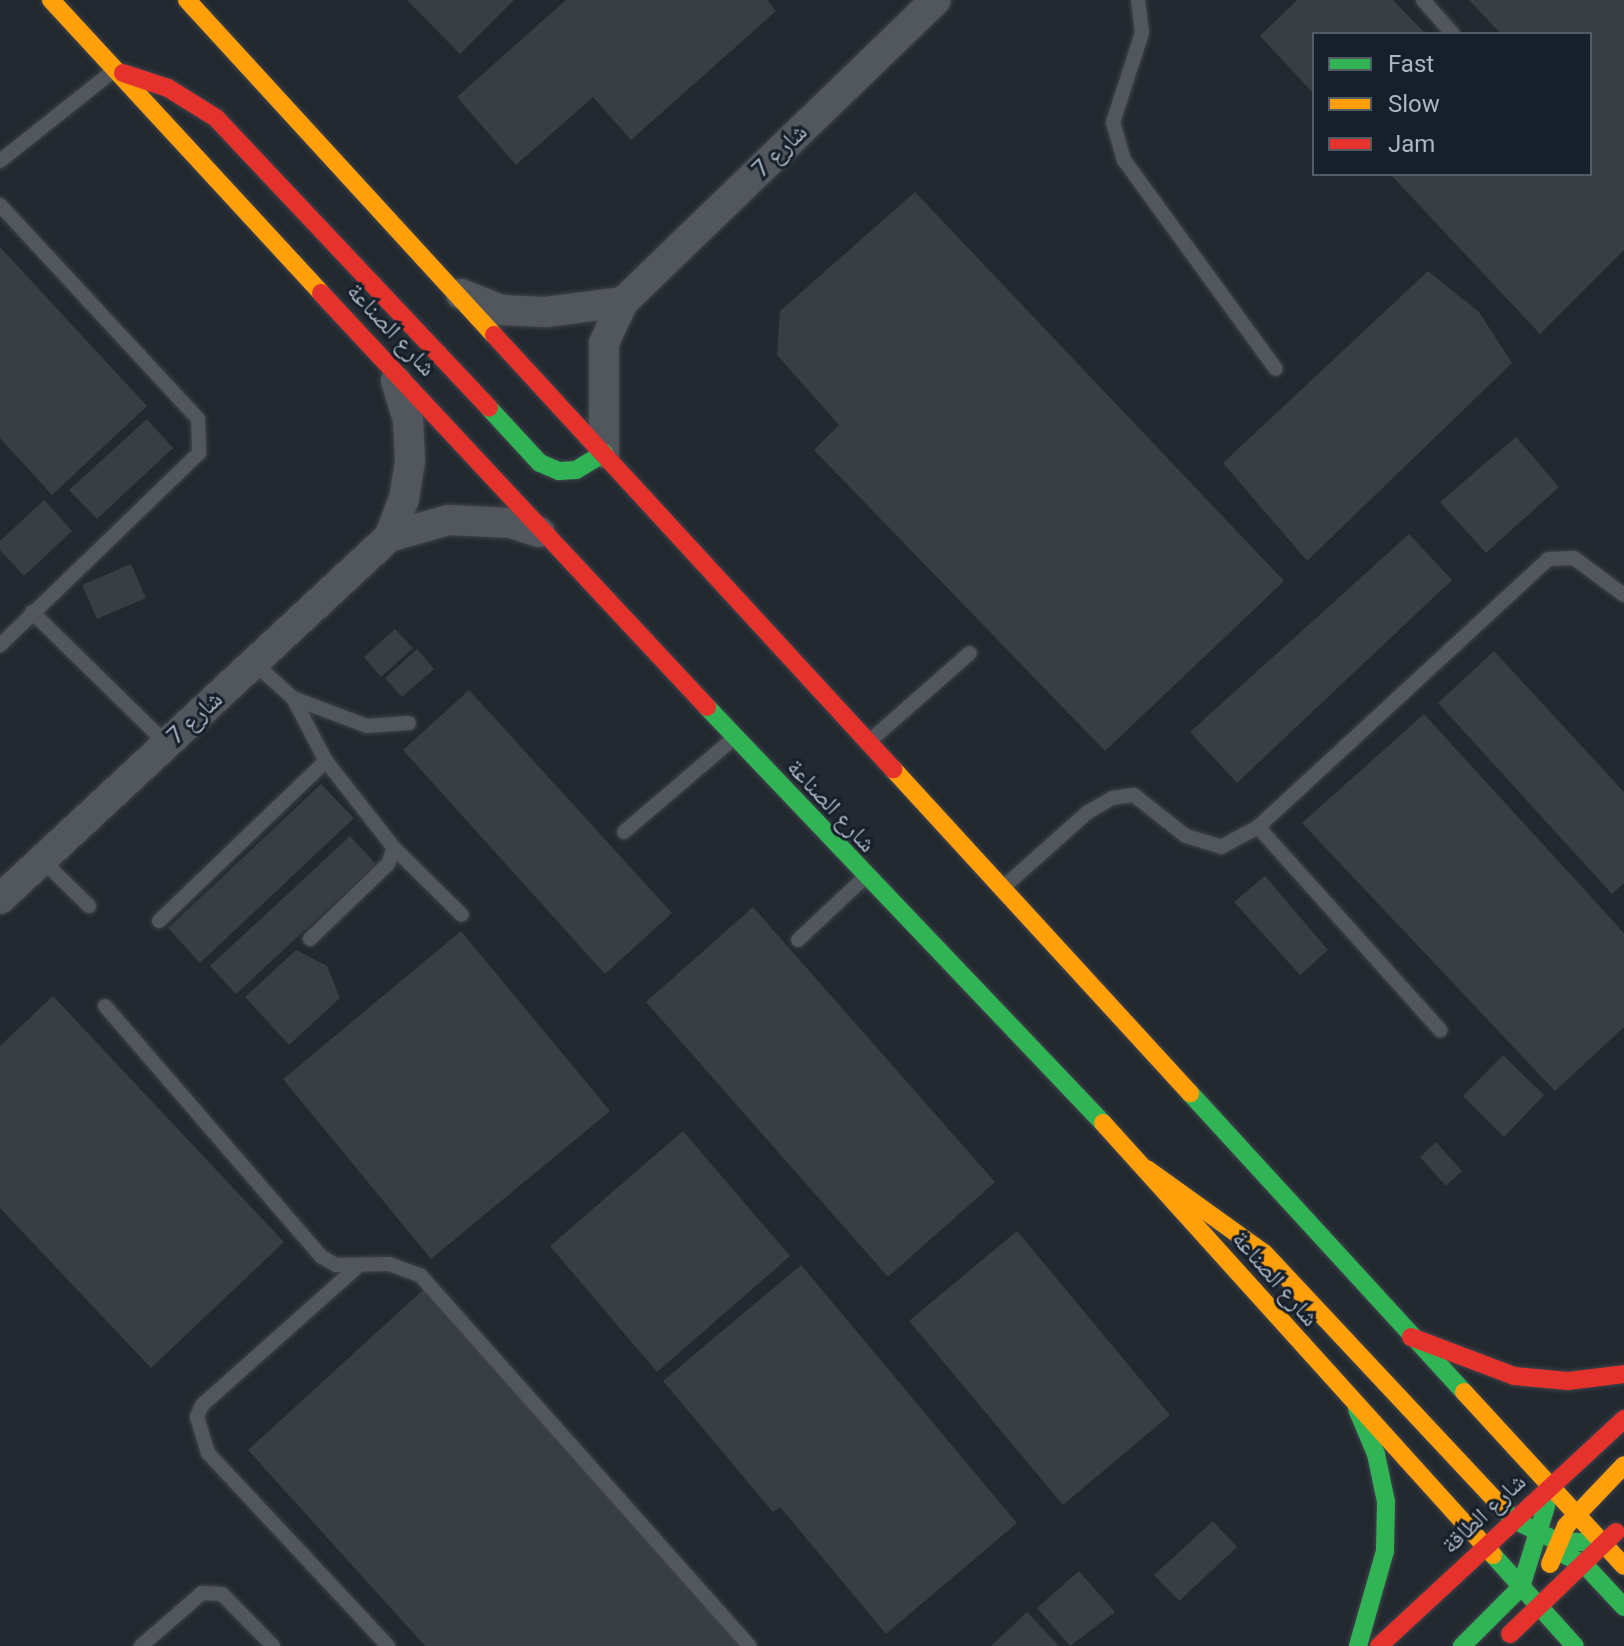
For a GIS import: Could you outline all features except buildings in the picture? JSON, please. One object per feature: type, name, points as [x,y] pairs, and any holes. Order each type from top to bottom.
[{"type":"street","name":"شارع الصناعة","points":[[51,0],[376,348],[540,532],[865,877],[1147,1169],[1357,1409],[1575,1646]]},
{"type":"street","points":[[187,0],[461,293],[1411,1337],[1624,1566]]},
{"type":"street","name":"شارع 7","points":[[604,453],[604,343],[623,302],[936,0]]},
{"type":"street","points":[[114,70],[168,88],[216,118],[540,463],[576,470],[604,453]]},
{"type":"street","points":[[461,293],[516,311],[623,302]]},
{"type":"street","points":[[376,348],[397,382],[408,420],[408,473],[389,537]]},
{"type":"street","name":"شارع 7","points":[[0,899],[389,537],[433,523],[479,519],[540,532]]},
{"type":"street","points":[[1147,1169],[1264,1253],[1514,1520],[1547,1544],[1583,1563],[1624,1607]]},
{"type":"street","points":[[1411,1337],[1514,1376],[1568,1381],[1624,1374]]},
{"type":"street","points":[[1357,1409],[1376,1454],[1386,1502],[1385,1551],[1358,1646]]},
{"type":"street","name":"شارع الطاقة","points":[[1379,1646],[1624,1419]]},
{"type":"street","points":[[1462,1646],[1521,1587],[1547,1544],[1624,1465]]},
{"type":"street","points":[[1538,1606],[1551,1484]]},
{"type":"street","points":[[1497,1646],[1624,1525]]},
{"type":"street","points":[[1484,1546],[1604,1543]]},
{"type":"lane","points":[[1138,0],[1142,33],[1113,122],[1124,160],[1276,369]]},
{"type":"lane","points":[[1423,0],[1451,32]]},
{"type":"lane","points":[[0,161],[114,70]]},
{"type":"lane","points":[[0,205],[198,419],[199,453],[0,645]]},
{"type":"lane","points":[[1003,888],[1088,812],[1112,798],[1134,795],[1186,836],[1221,847],[1258,827],[1548,559],[1574,558],[1624,595]]},
{"type":"lane","points":[[32,612],[167,744]]},
{"type":"lane","points":[[869,742],[970,653]]},
{"type":"lane","points":[[254,663],[293,698],[326,761],[394,848],[462,915]]},
{"type":"lane","points":[[293,698],[367,726],[409,723]]},
{"type":"lane","points":[[624,832],[734,738]]},
{"type":"lane","points":[[159,921],[326,761]]},
{"type":"lane","points":[[1258,827],[1440,1030]]},
{"type":"lane","points":[[310,939],[388,864],[394,848]]},
{"type":"lane","points":[[42,860],[89,906]]},
{"type":"lane","points":[[798,940],[865,877]]},
{"type":"lane","points":[[105,1006],[322,1257],[356,1268],[389,1264],[420,1275],[749,1646]]},
{"type":"lane","points":[[356,1268],[202,1405],[197,1417],[208,1453],[388,1646]]},
{"type":"lane","points":[[141,1646],[202,1593],[222,1594],[273,1646]]},
{"type":"traffic: fast","points":[[489,408],[540,463],[559,471],[576,470],[604,453]]},
{"type":"traffic: fast","points":[[707,707],[1103,1123]]},
{"type":"traffic: fast","points":[[1190,1093],[1464,1392]]},
{"type":"traffic: fast","points":[[1357,1409],[1376,1454],[1386,1502],[1385,1551],[1358,1646]]},
{"type":"traffic: fast","points":[[1499,1504],[1514,1520],[1557,1541],[1604,1543]]},
{"type":"traffic: fast","points":[[1462,1646],[1521,1587],[1546,1506]]},
{"type":"traffic: fast","points":[[1558,1552],[1583,1563],[1624,1607]]},
{"type":"traffic: fast","points":[[1493,1555],[1575,1646]]},
{"type":"traffic: slow","points":[[51,0],[321,293]]},
{"type":"traffic: slow","points":[[187,0],[494,335]]},
{"type":"traffic: slow","points":[[893,769],[1190,1093]]},
{"type":"traffic: slow","points":[[1103,1123],[1493,1555]]},
{"type":"traffic: slow","points":[[1147,1169],[1264,1253],[1499,1504]]},
{"type":"traffic: slow","points":[[1464,1392],[1624,1566]]},
{"type":"traffic: slow","points":[[1550,1564],[1566,1526],[1624,1465]]},
{"type":"traffic: jam","points":[[123,73],[168,88],[216,118],[489,408]]},
{"type":"traffic: jam","points":[[321,293],[707,707]]},
{"type":"traffic: jam","points":[[494,335],[893,769]]},
{"type":"traffic: jam","points":[[1411,1337],[1514,1376],[1568,1381],[1624,1374]]},
{"type":"traffic: jam","points":[[1379,1646],[1624,1419]]},
{"type":"traffic: jam","points":[[1510,1634],[1616,1532]]}]
